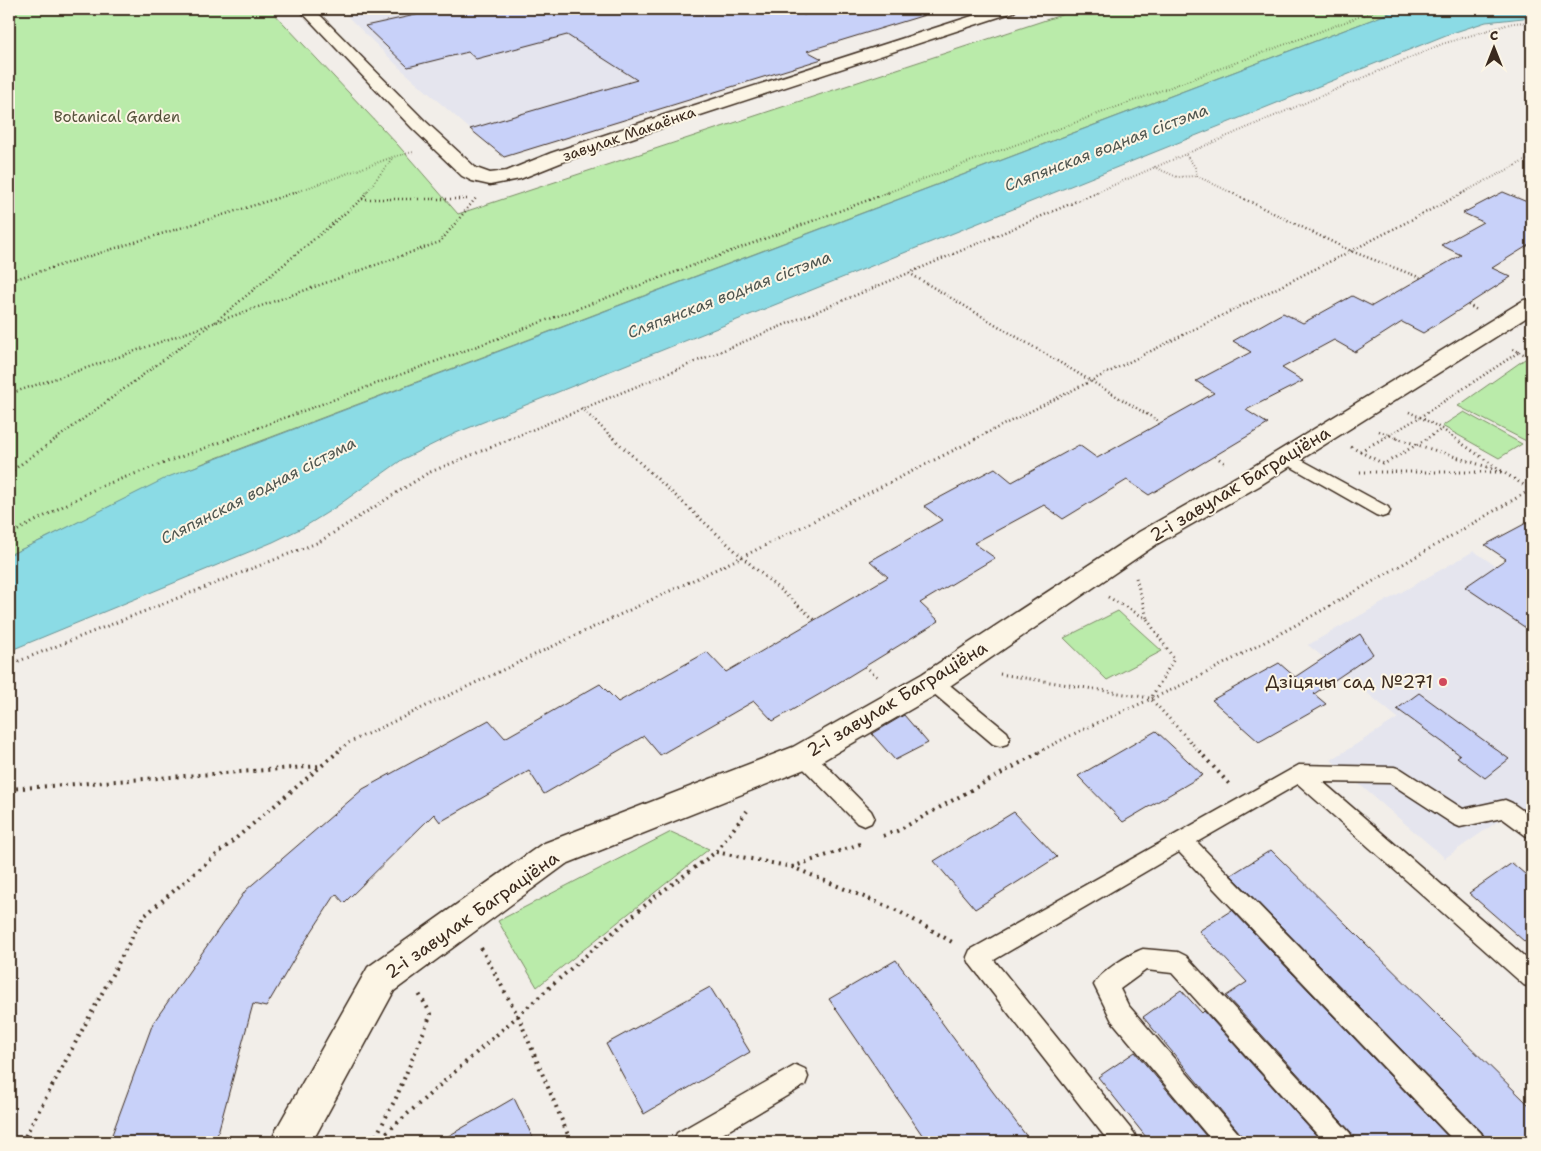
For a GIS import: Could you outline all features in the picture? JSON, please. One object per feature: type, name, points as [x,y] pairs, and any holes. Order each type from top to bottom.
[{"type":"street","name":"завулак Макаёнка","points":[[306,9],[440,144],[475,177],[485,179],[506,177],[603,142],[1009,9]]},
{"type":"street","name":"2-і завулак Баграціёна","points":[[291,1142],[381,979],[554,854],[804,756],[933,682],[1129,551],[1287,457],[1532,305]]},
{"type":"lane","points":[[1287,457],[1382,512]]},
{"type":"lane","points":[[933,682],[1000,738]]},
{"type":"lane","points":[[804,756],[864,817]]},
{"type":"lane","points":[[1299,773],[1532,977]]},
{"type":"lane","points":[[1125,1142],[978,957],[1299,773],[1394,775],[1460,818],[1505,809],[1532,830]]},
{"type":"lane","points":[[1182,841],[1472,1142]]},
{"type":"lane","points":[[1229,1142],[1120,1014],[1106,985],[1142,959],[1178,963],[1341,1142]]},
{"type":"lane","points":[[686,1142],[796,1077]]},
{"type":"path","points":[[9,535],[99,487],[1380,9]]},
{"type":"path","points":[[9,665],[319,542],[428,473],[909,273],[1442,44],[1513,23],[1532,22]]},
{"type":"path","points":[[9,281],[313,186],[393,157],[440,144]]},
{"type":"path","points":[[1186,155],[1195,166],[1197,176]]},
{"type":"path","points":[[9,473],[212,324],[362,199],[393,157]]},
{"type":"path","points":[[22,1142],[143,917],[348,744],[742,557],[1351,251],[1532,157]]},
{"type":"path","points":[[1153,167],[1176,177],[1197,176],[1351,251],[1421,278]]},
{"type":"path","points":[[9,394],[212,324],[440,242],[475,199],[362,199]]},
{"type":"path","points":[[909,273],[1160,422]]},
{"type":"path","points":[[1483,335],[1532,358]]},
{"type":"path","points":[[1442,429],[1384,464],[1360,450],[1420,417],[1519,352]]},
{"type":"path","points":[[581,408],[742,557],[815,620]]},
{"type":"path","points":[[880,837],[897,831],[1072,734],[1208,672],[1328,608],[1532,490],[1442,429],[1420,417]]},
{"type":"path","points":[[1349,418],[1415,445],[1503,472]]},
{"type":"path","points":[[1314,472],[1503,472]]},
{"type":"path","points":[[1129,551],[1147,619],[1174,660],[1150,698]]},
{"type":"path","points":[[1082,582],[1147,619]]},
{"type":"path","points":[[972,656],[1000,674],[1150,698],[1247,803]]},
{"type":"path","points":[[9,789],[321,766]]},
{"type":"path","points":[[375,1142],[649,902],[716,852],[752,805],[744,806]]},
{"type":"path","points":[[792,868],[871,840]]},
{"type":"path","points":[[716,852],[792,868],[898,912],[978,957]]},
{"type":"path","points":[[480,946],[518,1016],[571,1142]]},
{"type":"path","points":[[375,1142],[396,1098],[431,1014],[416,990]]},
{"type":"shaded area","points":[[340,9],[946,9],[805,50],[822,59],[470,129],[401,69]]},
{"type":"shaded area","name":"Дзіцячы сад №271","points":[[1474,551],[1532,591],[1532,840],[1504,817],[1445,858],[1331,760],[1398,718],[1308,645]]},
{"type":"green space","name":"Botanical Garden","points":[[9,9],[270,9],[397,144],[458,214],[1079,9],[1400,9],[211,460],[160,482],[9,555]]},
{"type":"green space","points":[[1525,359],[1532,362],[1532,444],[1458,406]]},
{"type":"green space","points":[[1464,412],[1522,444],[1499,458],[1442,426]]},
{"type":"green space","points":[[1118,611],[1162,651],[1107,680],[1064,638]]},
{"type":"green space","points":[[671,832],[709,849],[537,987],[498,921]]},
{"type":"water","name":"Сляпянская водная сістэма","points":[[1400,9],[1532,9],[1532,17],[1486,22],[1446,35],[456,433],[403,459],[333,509],[304,527],[273,542],[9,651],[9,555],[168,477]]},
{"type":"building","points":[[443,9],[793,9],[804,15],[824,9],[924,9],[925,15],[807,51],[822,59],[504,157],[470,129],[637,80],[567,35],[476,59],[468,52],[408,67],[365,26]]},
{"type":"building","points":[[1503,192],[1532,204],[1532,243],[1492,268],[1511,277],[1423,333],[1402,322],[1355,352],[1334,340],[1282,368],[1303,381],[1246,410],[1268,424],[1149,495],[1127,480],[1063,519],[1044,505],[974,543],[995,558],[920,603],[939,621],[820,694],[773,721],[754,701],[660,755],[644,736],[544,794],[529,771],[440,822],[434,814],[344,903],[336,894],[297,954],[266,1007],[253,1004],[216,1140],[205,1140],[205,1142],[122,1142],[123,1140],[110,1140],[153,1023],[246,890],[363,789],[489,720],[505,738],[600,684],[618,702],[707,652],[726,672],[888,577],[870,561],[942,520],[924,506],[995,468],[1012,482],[1079,445],[1097,458],[1214,393],[1196,381],[1251,352],[1233,341],[1283,313],[1303,323],[1352,296],[1372,306],[1461,255],[1441,245],[1483,222],[1463,213]]},
{"type":"building","points":[[1532,520],[1532,632],[1465,587],[1506,559],[1485,545]]},
{"type":"building","points":[[1360,634],[1373,654],[1314,694],[1326,704],[1259,742],[1212,700],[1279,663],[1295,677]]},
{"type":"building","points":[[1419,693],[1509,759],[1485,778],[1457,757],[1460,755],[1397,709]]},
{"type":"building","points":[[904,715],[928,743],[895,760],[872,734]]},
{"type":"building","points":[[1156,731],[1203,775],[1123,822],[1078,776]]},
{"type":"building","points":[[1014,812],[1057,857],[975,909],[934,861]]},
{"type":"building","points":[[1271,850],[1532,1108],[1532,1142],[1487,1142],[1482,1132],[1231,875]]},
{"type":"building","points":[[1512,863],[1532,880],[1532,948],[1469,893]]},
{"type":"building","points":[[1232,910],[1453,1142],[1356,1142],[1351,1132],[1226,996],[1247,982],[1199,931]]},
{"type":"building","points":[[896,960],[1031,1142],[927,1142],[829,999]]},
{"type":"building","points":[[710,987],[750,1052],[644,1114],[606,1044]]},
{"type":"building","points":[[1181,990],[1202,1013],[1204,1011],[1322,1142],[1244,1142],[1239,1132],[1143,1017]]},
{"type":"building","points":[[1135,1052],[1211,1142],[1150,1142],[1098,1077]]},
{"type":"building","points":[[514,1098],[535,1142],[438,1142]]},
{"type":"place","name":"Дзіцячы сад №271","points":[[1443,682]]}]
